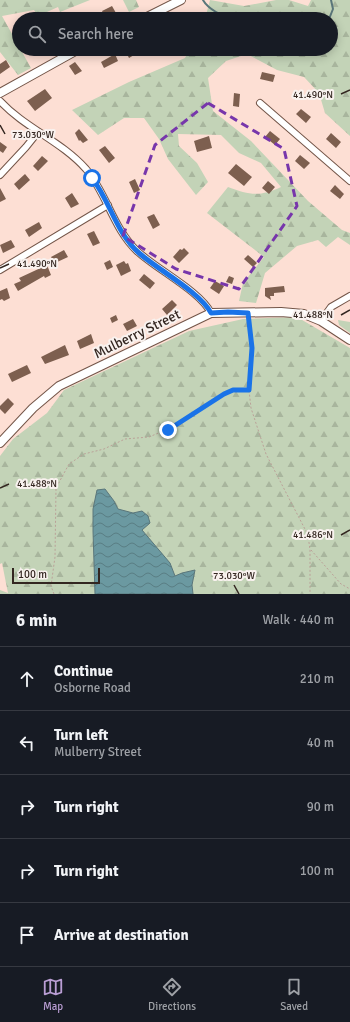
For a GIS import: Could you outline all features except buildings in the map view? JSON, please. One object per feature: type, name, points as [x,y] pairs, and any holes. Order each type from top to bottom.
[{"type":"street","points":[[157,12],[181,0]]},
{"type":"street","points":[[0,93],[66,56]]},
{"type":"street","points":[[0,101],[38,132],[69,153],[80,164],[98,185],[118,226],[132,246],[207,306],[211,313]]},
{"type":"street","points":[[260,103],[350,181]]},
{"type":"street","points":[[0,175],[38,132]]},
{"type":"street","points":[[0,270],[108,205]]},
{"type":"street","points":[[321,321],[331,307],[350,296]]},
{"type":"street","name":"Mulberry Street","points":[[0,443],[33,408],[60,386],[211,313],[294,312],[304,314],[321,321],[350,340]]},
{"type":"path","points":[[248,313],[252,348],[249,390],[251,408],[266,454],[308,535],[310,550],[310,594]]},
{"type":"path","points":[[54,594],[51,586],[55,557],[56,488],[69,464],[84,454],[104,449],[125,440],[149,437],[168,430],[224,394],[233,390],[249,390]]},
{"type":"path","points":[[310,550],[341,584],[350,589]]},
{"type":"highlighted area","points":[[208,103],[284,149],[297,206],[239,289],[176,269],[123,236],[155,145]]},
{"type":"green space","points":[[0,0],[90,0],[60,12],[58,7],[47,12],[35,12],[34,10],[12,12],[12,14],[2,16],[12,34],[12,56],[24,56],[31,68],[18,75],[0,52]]},
{"type":"green space","points":[[123,0],[136,0],[139,7],[129,12]]},
{"type":"green space","points":[[210,0],[244,6],[276,0],[289,0],[308,6],[311,0],[350,0],[350,136],[325,113],[319,93],[304,77],[277,70],[251,56],[338,56],[338,12],[207,12]]},
{"type":"green space","points":[[186,56],[241,56],[226,61],[208,78],[213,111],[251,141],[308,201],[342,230],[350,233],[350,245],[338,237],[326,247],[318,240],[297,246],[265,273],[256,303],[239,301],[243,283],[264,257],[207,213],[228,187],[242,192],[261,194],[281,187],[261,163],[239,153],[221,135],[178,134],[179,146],[197,163],[208,182],[196,195],[168,159],[159,139],[144,118],[124,118],[98,135],[72,110],[129,82],[185,58]]},
{"type":"green space","points":[[297,317],[350,348],[350,594],[0,594],[0,590],[8,593],[2,563],[0,564],[0,456],[13,439],[47,413],[64,390],[189,331],[243,319]]},
{"type":"green space","points":[[338,320],[350,322],[350,333],[339,325]]},
{"type":"water","points":[[105,489],[118,509],[133,513],[142,511],[148,516],[150,523],[142,530],[170,563],[175,576],[195,570],[192,585],[193,594],[95,594],[93,509],[97,490]]},
{"type":"waterway","points":[[203,0],[216,12]]},
{"type":"waterway","points":[[331,0],[333,9],[332,12]]},
{"type":"route","points":[[92,178],[103,193],[124,236],[138,252],[175,279],[207,306],[211,313],[248,313],[252,348],[249,390],[233,390],[224,394],[168,430]]}]
